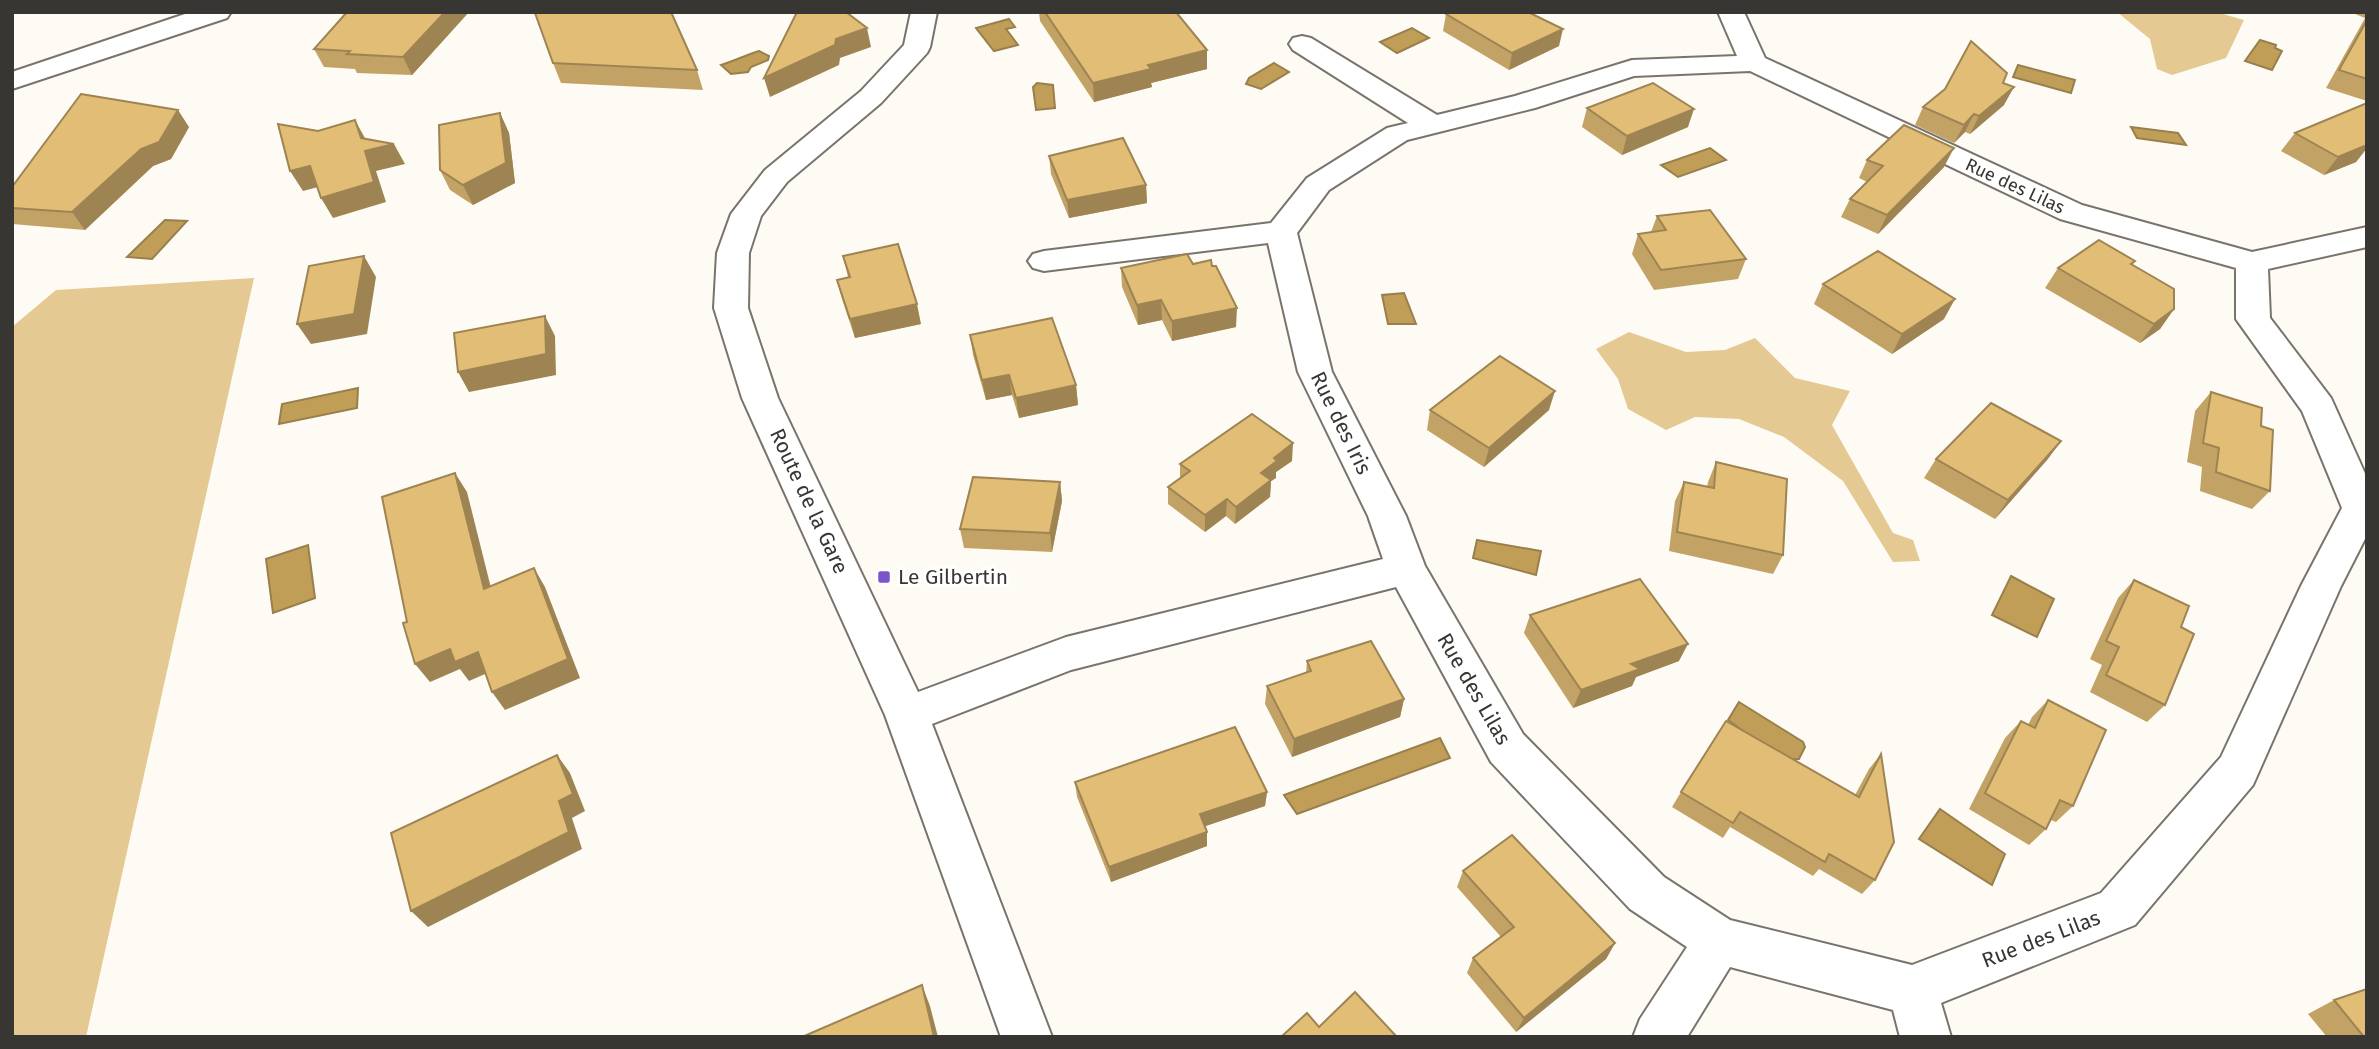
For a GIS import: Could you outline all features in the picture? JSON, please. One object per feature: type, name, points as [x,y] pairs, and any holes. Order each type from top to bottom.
[{"type":"street","points":[[12,81],[218,12]]},
{"type":"street","name":"Route de la Gare","points":[[924,12],[917,47],[871,97],[776,176],[746,214],[733,253],[731,308],[760,398],[907,715],[1027,1037]]},
{"type":"street","points":[[1044,261],[1281,232],[1318,184],[1397,134],[1525,102],[1632,68],[1754,63],[1731,12]]},
{"type":"street","points":[[1302,44],[1432,125]]},
{"type":"street","name":"Rue des Lilas","points":[[1754,63],[2070,212],[2252,262],[2367,237]]},
{"type":"street","name":"Rue des Iris","points":[[1281,232],[1315,372],[1387,516],[1406,569]]},
{"type":"street","name":"Rue des Lilas","points":[[1406,569],[1507,748],[1647,892],[1719,941],[1912,990],[2118,909],[2237,771],[2321,586],[2364,509],[2318,407],[2253,319],[2252,262]]},
{"type":"street","points":[[907,715],[1066,654],[1406,569]]},
{"type":"street","points":[[1658,1037],[1719,941]]},
{"type":"street","points":[[1912,990],[1926,1037]]},
{"type":"shaded area","points":[[2117,12],[2216,12],[2244,20],[2226,58],[2172,75],[2157,69],[2150,39]]},
{"type":"shaded area","points":[[1009,19],[1015,27],[1006,29],[1018,45],[994,51],[976,28]]},
{"type":"shaded area","points":[[1412,28],[1429,38],[1397,53],[1380,42]]},
{"type":"shaded area","points":[[2260,40],[2276,45],[2275,48],[2282,51],[2272,70],[2245,61]]},
{"type":"shaded area","points":[[759,51],[769,56],[768,60],[751,67],[748,72],[731,74],[721,65],[749,54]]},
{"type":"shaded area","points":[[1274,63],[1289,72],[1261,89],[1246,84],[1249,78]]},
{"type":"shaded area","points":[[2018,65],[2075,80],[2071,93],[2013,77]]},
{"type":"shaded area","points":[[1037,83],[1053,85],[1055,108],[1036,110],[1033,87]]},
{"type":"shaded area","points":[[2131,127],[2178,133],[2186,145],[2137,138]]},
{"type":"shaded area","points":[[1710,148],[1726,160],[1678,177],[1661,165]]},
{"type":"shaded area","points":[[165,220],[187,221],[152,259],[127,257]]},
{"type":"shaded area","points":[[254,278],[86,1037],[12,1037],[12,327],[56,290]]},
{"type":"shaded area","points":[[1404,293],[1416,324],[1388,324],[1382,295]]},
{"type":"shaded area","points":[[1629,332],[1686,352],[1725,350],[1755,338],[1795,378],[1850,391],[1832,425],[1893,533],[1913,540],[1920,561],[1893,562],[1843,481],[1784,437],[1739,419],[1695,417],[1666,430],[1628,409],[1618,379],[1596,349]]},
{"type":"shaded area","points":[[358,388],[357,408],[279,424],[282,404]]},
{"type":"shaded area","points":[[1477,540],[1541,551],[1536,575],[1473,558]]},
{"type":"shaded area","points":[[308,545],[315,598],[273,613],[266,559]]},
{"type":"shaded area","points":[[2011,576],[2054,599],[2037,637],[1992,615]]},
{"type":"shaded area","points":[[1739,702],[1803,742],[1805,747],[1799,759],[1783,760],[1728,720]]},
{"type":"shaded area","points":[[1440,738],[1450,758],[1297,814],[1284,795]]},
{"type":"shaded area","points":[[1940,809],[2005,854],[1992,885],[1919,839]]},
{"type":"building","points":[[347,12],[445,12],[403,57],[314,49]]},
{"type":"building","points":[[671,12],[697,70],[553,63],[535,13]]},
{"type":"building","points":[[797,12],[846,12],[867,28],[836,39],[835,45],[764,78]]},
{"type":"building","points":[[1045,12],[1176,12],[1207,50],[1148,65],[1151,69],[1093,83]]},
{"type":"building","points":[[1528,12],[1563,29],[1512,53],[1446,14]]},
{"type":"building","points":[[2367,20],[2367,79],[2339,70]]},
{"type":"building","points":[[1971,41],[2007,73],[2003,83],[2014,87],[1979,116],[1974,114],[1964,125],[1923,107],[1945,89]]},
{"type":"building","points":[[1653,83],[1694,109],[1627,136],[1587,108]]},
{"type":"building","points":[[81,94],[178,110],[159,142],[141,149],[72,212],[12,208],[12,187]]},
{"type":"building","points":[[2367,103],[2367,145],[2338,157],[2295,133]]},
{"type":"building","points":[[500,113],[506,163],[463,185],[440,170],[439,125]]},
{"type":"building","points":[[355,120],[361,138],[394,144],[365,151],[374,182],[321,198],[310,166],[290,171],[278,124],[318,131]]},
{"type":"building","points":[[1904,125],[1954,148],[1887,215],[1850,199],[1883,166],[1867,160]]},
{"type":"building","points":[[1123,138],[1146,185],[1067,200],[1049,156]]},
{"type":"building","points":[[1710,210],[1746,259],[1661,270],[1638,234],[1666,230],[1657,216]]},
{"type":"building","points":[[2099,240],[2135,261],[2131,264],[2174,289],[2174,309],[2154,324],[2058,268]]},
{"type":"building","points":[[898,244],[917,304],[850,319],[837,280],[850,277],[843,256]]},
{"type":"building","points":[[1878,251],[1955,299],[1902,334],[1823,284]]},
{"type":"building","points":[[1187,254],[1193,264],[1211,260],[1237,308],[1172,321],[1161,300],[1137,305],[1121,268]]},
{"type":"building","points":[[364,256],[354,314],[297,324],[309,266]]},
{"type":"building","points":[[545,316],[546,354],[458,372],[454,333]]},
{"type":"building","points":[[1052,318],[1076,385],[1016,398],[1009,375],[982,380],[970,335]]},
{"type":"building","points":[[1500,356],[1555,391],[1489,448],[1430,410]]},
{"type":"building","points":[[2211,392],[2262,408],[2261,426],[2273,430],[2270,491],[2216,472],[2219,448],[2203,443]]},
{"type":"building","points":[[1991,403],[2061,441],[2008,500],[1936,459]]},
{"type":"building","points":[[1252,414],[1293,443],[1274,458],[1277,461],[1261,473],[1271,480],[1236,507],[1227,499],[1205,515],[1168,487],[1190,471],[1180,464]]},
{"type":"building","points":[[1716,462],[1787,479],[1783,555],[1677,532],[1684,482],[1714,488]]},
{"type":"building","points":[[455,473],[484,589],[534,568],[568,659],[492,692],[478,652],[455,662],[450,649],[415,664],[403,623],[407,622],[382,497]]},
{"type":"building","points":[[973,477],[1060,482],[1050,533],[960,529]]},
{"type":"building","points":[[1640,579],[1688,644],[1631,664],[1640,669],[1581,690],[1530,615]]},
{"type":"building","points":[[2134,580],[2189,606],[2181,627],[2194,634],[2165,705],[2106,675],[2119,647],[2106,641]]},
{"type":"building","points":[[1371,641],[1404,699],[1294,739],[1267,686],[1311,671],[1307,661]]},
{"type":"building","points":[[2048,700],[2106,730],[2073,806],[2060,800],[2046,829],[1985,793],[2021,721],[2035,728]]},
{"type":"building","points":[[1726,721],[1859,797],[1881,754],[1894,842],[1875,880],[1829,854],[1825,862],[1740,812],[1733,823],[1681,792]]},
{"type":"building","points":[[1235,727],[1267,792],[1200,814],[1207,832],[1109,867],[1075,782]]},
{"type":"building","points":[[557,755],[573,794],[559,801],[569,832],[411,911],[391,833]]},
{"type":"building","points":[[1512,835],[1615,943],[1524,1018],[1473,958],[1514,927],[1463,871]]},
{"type":"building","points":[[922,985],[934,1037],[802,1037]]},
{"type":"building","points":[[2367,989],[2367,1037],[2364,1037],[2334,1000]]},
{"type":"building","points":[[1355,992],[1397,1037],[1281,1037],[1307,1013],[1319,1027]]},
{"type":"place","name":"Le Gilbertin","points":[[884,577]]}]
